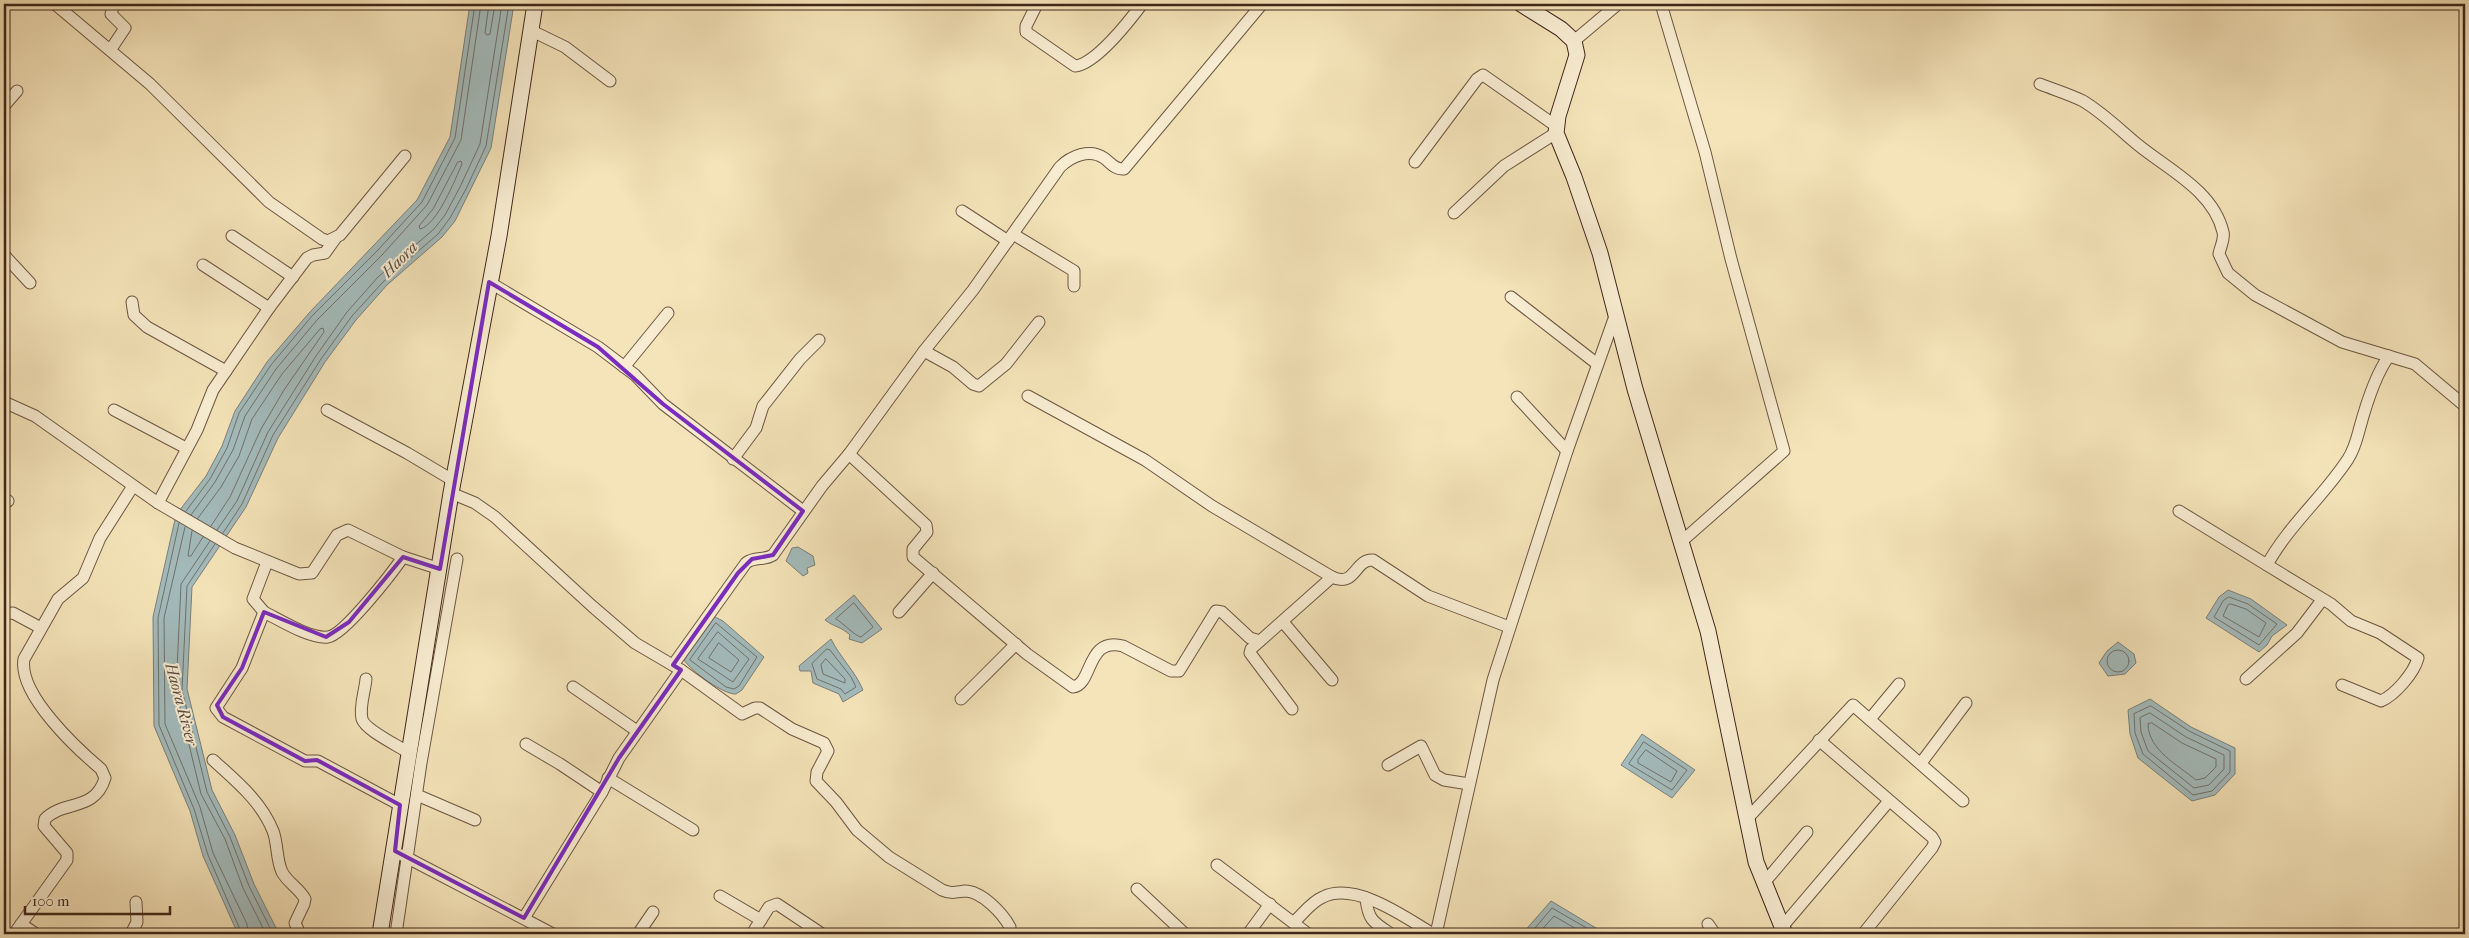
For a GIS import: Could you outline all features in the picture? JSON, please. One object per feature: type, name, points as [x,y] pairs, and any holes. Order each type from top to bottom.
[{"type":"street","points":[[54,4],[159,92],[269,202],[322,238],[328,241],[335,239]]},
{"type":"street","points":[[110,49],[125,28],[111,14],[114,4]]},
{"type":"street","points":[[396,934],[401,855],[400,805],[452,487],[499,236],[534,4]]},
{"type":"street","points":[[1037,4],[1026,26],[1026,32],[1075,66],[1082,64],[1121,32],[1142,4]]},
{"type":"street","points":[[524,918],[602,792],[608,778],[637,731],[738,573],[753,559],[764,559],[774,555],[803,511],[849,454],[924,351],[973,290],[1055,173],[1070,160],[1095,153],[1116,168],[1124,169],[1262,4]]},
{"type":"street","points":[[1454,213],[1504,166],[1556,129],[1576,55],[1574,41],[1561,29],[1521,4]]},
{"type":"street","points":[[1574,41],[1618,4]]},
{"type":"street","points":[[1661,4],[1724,226],[1784,450],[1681,542]]},
{"type":"street","points":[[530,30],[565,47],[610,81]]},
{"type":"street","points":[[1415,162],[1477,80],[1483,75],[1556,129],[1600,252],[1627,363],[1708,632],[1756,862],[1784,930],[1889,801]]},
{"type":"street","points":[[2040,84],[2085,102],[2119,126],[2136,143],[2193,186],[2219,220],[2224,238],[2219,254],[2228,273],[2236,281],[2255,295],[2342,342],[2415,364],[2465,406]]},
{"type":"street","points":[[4,106],[17,91]]},
{"type":"street","points":[[158,503],[197,430],[210,395],[269,308],[307,258],[325,253],[405,156]]},
{"type":"street","points":[[962,210],[1074,271],[1074,286]]},
{"type":"street","points":[[232,236],[293,277]]},
{"type":"street","points":[[4,255],[30,283]]},
{"type":"street","points":[[203,265],[269,308]]},
{"type":"street","points":[[489,282],[582,336],[624,367],[655,397],[733,459],[803,511]]},
{"type":"street","points":[[1511,297],[1596,363]]},
{"type":"street","points":[[132,302],[134,315],[147,327],[226,371]]},
{"type":"street","points":[[624,367],[668,313]]},
{"type":"street","points":[[924,351],[953,367],[973,384],[981,385],[1006,364],[1039,322]]},
{"type":"street","points":[[1294,922],[1314,902],[1327,895],[1344,894],[1366,898],[1381,904],[1434,934],[1494,680],[1509,627],[1596,363],[1616,323]]},
{"type":"street","points":[[733,459],[756,428],[763,406],[800,359],[819,340]]},
{"type":"street","points":[[2267,565],[2296,524],[2348,458],[2358,439],[2375,381],[2389,356]]},
{"type":"street","points":[[1028,396],[1145,460],[1228,516],[1332,577],[1346,580],[1367,561],[1373,560],[1428,596],[1509,627]]},
{"type":"street","points":[[1517,397],[1567,451]]},
{"type":"street","points":[[4,402],[35,416],[158,503],[235,548],[267,562],[299,574],[312,573],[337,535],[344,530],[353,531],[403,557],[440,569]]},
{"type":"street","points":[[114,410],[186,448]]},
{"type":"street","points":[[327,410],[407,452],[495,517],[635,643],[677,668],[742,714],[755,708],[760,708],[801,734],[824,743],[828,751],[817,772],[816,781],[836,802],[857,830],[889,857],[942,890],[952,893],[967,891],[993,904],[1004,915],[1010,927]]},
{"type":"street","points":[[849,454],[926,524],[927,532],[912,554],[1016,644],[1049,671],[1074,687],[1079,684],[1096,652],[1105,647],[1115,645],[1123,646],[1170,671],[1179,671],[1216,611],[1222,612],[1250,638],[1260,641]]},
{"type":"street","points":[[14,934],[67,860],[67,853],[44,826],[45,819],[50,815],[92,799],[103,785],[105,778],[101,769],[51,720],[35,695],[24,670],[24,659],[58,599],[83,578],[100,538],[132,486]]},
{"type":"street","points":[[2180,511],[2322,600],[2332,604],[2351,621],[2380,633],[2418,658],[2416,666],[2400,685],[2389,697],[2381,701],[2342,685]]},
{"type":"street","points":[[267,562],[253,599],[264,612],[316,636],[334,635],[349,622],[403,557]]},
{"type":"street","points":[[380,934],[417,795],[457,559]]},
{"type":"street","points":[[899,612],[933,573]]},
{"type":"street","points":[[1292,709],[1250,654],[1251,649],[1332,577]]},
{"type":"street","points":[[2246,679],[2297,633],[2322,600]]},
{"type":"street","points":[[264,612],[246,660],[219,701],[217,711],[223,717],[305,761],[318,761],[400,805]]},
{"type":"street","points":[[4,614],[13,613],[41,628]]},
{"type":"street","points":[[1283,622],[1332,680]]},
{"type":"street","points":[[961,699],[1016,644]]},
{"type":"street","points":[[366,679],[363,722],[369,728],[409,753]]},
{"type":"street","points":[[1870,719],[1899,684]]},
{"type":"street","points":[[574,687],[637,731]]},
{"type":"street","points":[[1921,763],[1966,703]]},
{"type":"street","points":[[1746,820],[1851,705],[1857,706],[1963,801]]},
{"type":"street","points":[[1819,740],[1932,837],[1934,842],[1927,855],[1863,934]]},
{"type":"street","points":[[526,744],[602,792]]},
{"type":"street","points":[[1388,765],[1421,746],[1435,775],[1444,780],[1469,784]]},
{"type":"street","points":[[213,760],[255,800],[274,832],[279,865],[283,874],[305,899],[296,923],[300,934]]},
{"type":"street","points":[[608,778],[694,830]]},
{"type":"street","points":[[417,795],[475,820]]},
{"type":"street","points":[[1764,883],[1807,832]]},
{"type":"street","points":[[401,855],[553,934]]},
{"type":"street","points":[[1217,865],[1308,934]]},
{"type":"street","points":[[1137,889],[1181,933]]},
{"type":"street","points":[[720,896],[761,920]]},
{"type":"street","points":[[1366,898],[1368,913],[1372,921],[1391,934]]},
{"type":"street","points":[[131,934],[137,922],[136,902]]},
{"type":"street","points":[[752,934],[770,907],[777,904],[822,934]]},
{"type":"street","points":[[1248,934],[1270,904]]},
{"type":"street","points":[[638,934],[653,912]]},
{"type":"street","points":[[21,924],[36,934]]},
{"type":"street","points":[[1708,924],[1715,934]]},
{"type":"highlighted area","points":[[489,282],[598,347],[663,404],[803,511],[773,555],[752,559],[738,573],[673,665],[681,670],[619,758],[524,918],[395,851],[400,805],[317,760],[305,761],[223,717],[217,705],[242,668],[264,612],[326,637],[349,622],[403,557],[440,569]]},
{"type":"water","points":[[470,4],[514,4],[491,148],[455,221],[442,237],[387,285],[356,320],[325,362],[278,438],[246,507],[192,587],[187,689],[212,790],[235,835],[254,884],[279,934],[238,934],[203,856],[190,811],[154,726],[153,617],[176,515],[206,476],[222,446],[235,411],[267,362],[309,313],[417,200],[450,137]]},
{"type":"water","points":[[798,547],[813,556],[815,565],[807,568],[808,573],[803,576],[786,561],[792,548]]},
{"type":"water","points":[[2228,590],[2251,599],[2287,625],[2272,636],[2267,645],[2259,652],[2206,618],[2219,597]]},
{"type":"water","points":[[854,595],[882,629],[862,643],[849,639],[850,635],[825,620]]},
{"type":"water","points":[[715,617],[723,621],[764,657],[742,690],[736,694],[724,691],[708,681],[693,670],[684,660]]},
{"type":"water","points":[[831,639],[863,690],[843,702],[839,694],[813,683],[811,671],[800,671],[799,666]]},
{"type":"water","points":[[2118,642],[2134,654],[2136,663],[2125,674],[2108,676],[2099,663],[2107,651]]},
{"type":"water","points":[[2150,699],[2191,727],[2235,748],[2235,774],[2215,795],[2192,801],[2138,758],[2130,734],[2128,710]]},
{"type":"water","points":[[1642,734],[1695,770],[1672,798],[1621,765]]},
{"type":"water","points":[[1551,901],[1606,934],[1522,934]]},
{"type":"water label","name":"Haora","points":[[399,259]]},
{"type":"water label","name":"Haora River","points":[[182,704]]}]
